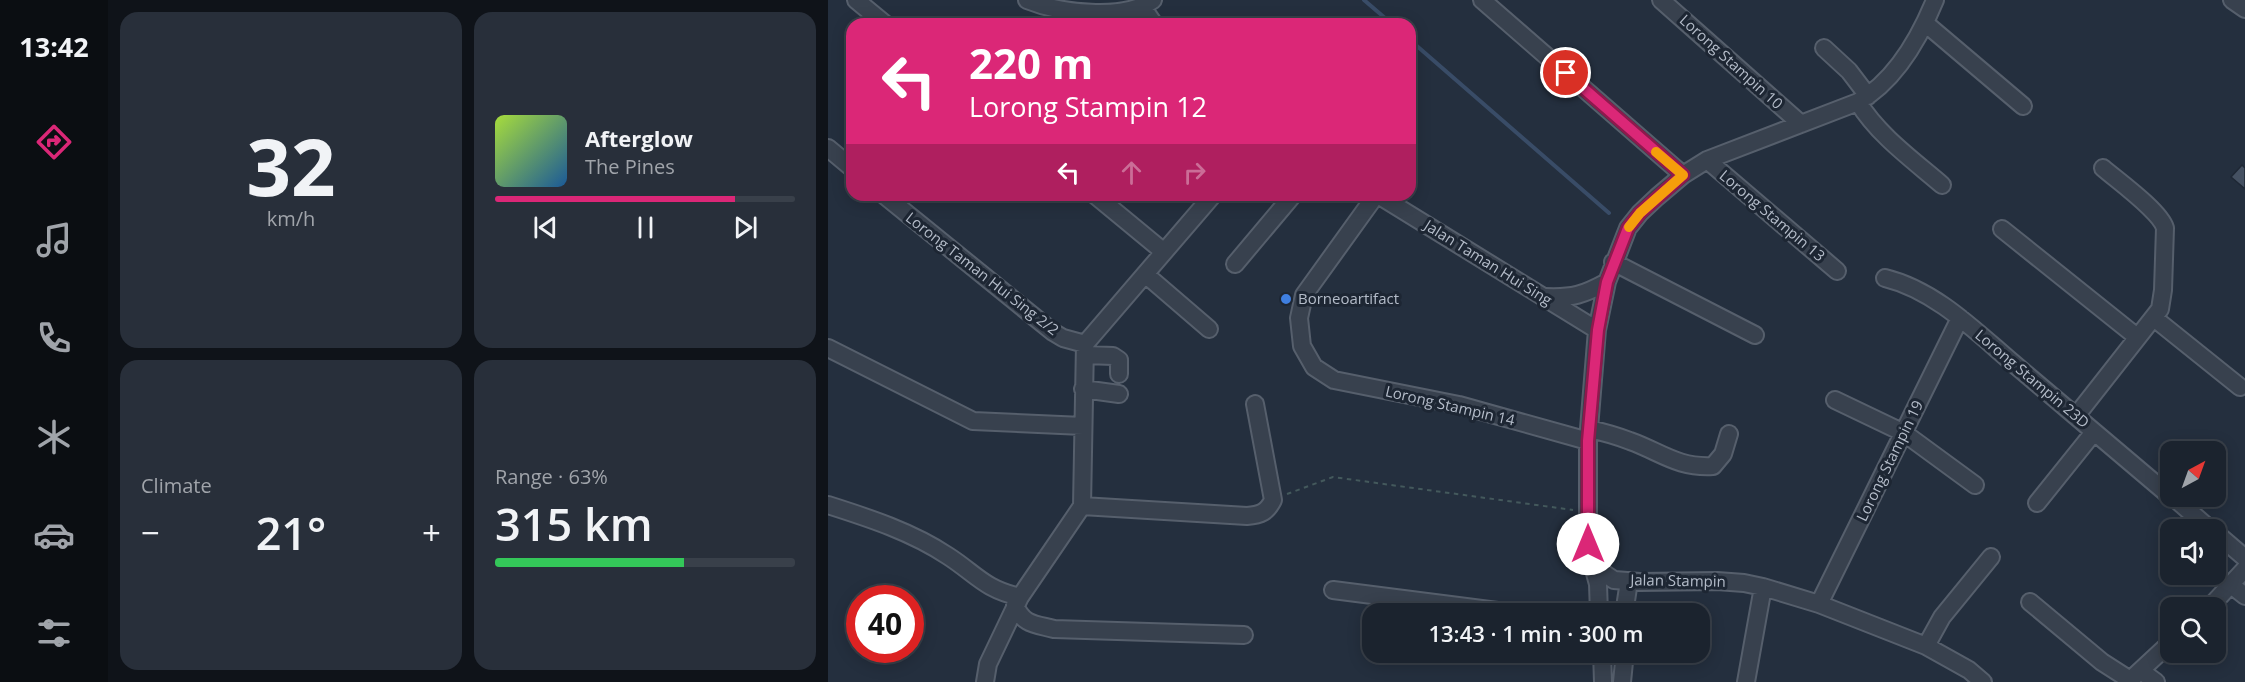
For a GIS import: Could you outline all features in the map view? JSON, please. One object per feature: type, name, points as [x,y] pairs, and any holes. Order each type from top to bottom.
[{"type":"street","points":[[856,0],[878,18]]},
{"type":"street","points":[[1027,0],[1085,18],[1148,4]]},
{"type":"street","points":[[1482,0],[1683,175]]},
{"type":"street","points":[[1599,603],[1598,584],[1588,544],[1588,435],[1598,330],[1607,282],[1628,228],[1640,213],[1683,175],[1707,160],[1863,99],[1889,77],[1909,51],[1935,0]]},
{"type":"street","points":[[2232,0],[2245,9]]},
{"type":"street","name":"Lorong Stampin 10","points":[[1672,4],[1801,124]]},
{"type":"street","points":[[1925,23],[2023,106]]},
{"type":"street","points":[[1824,48],[1849,71],[1863,99],[1869,119],[1942,185]]},
{"type":"street","points":[[828,148],[846,163]]},
{"type":"street","name":"Lorong Stampin 13","points":[[1707,160],[1837,271]]},
{"type":"street","points":[[2076,416],[2154,318],[2160,309],[2163,290],[2165,228],[2163,222],[2103,168]]},
{"type":"street","name":"Lorong Taman Hui Sing 2/2","points":[[891,201],[1053,332],[1085,350],[1113,356],[1119,360],[1119,374]]},
{"type":"street","points":[[1108,201],[1164,252]]},
{"type":"street","points":[[986,682],[988,664],[1018,601],[1082,506],[1085,350],[1145,274],[1208,201]]},
{"type":"street","points":[[1235,264],[1288,201]]},
{"type":"street","name":"Lorong Stampin 14","points":[[1373,201],[1304,295],[1299,318],[1302,346],[1314,367],[1334,380],[1460,405],[1588,435],[1631,441],[1682,464],[1697,467],[1713,466],[1723,454],[1730,434]]},
{"type":"street","name":"Jalan Taman Hui Sing","points":[[1387,201],[1598,330]]},
{"type":"street","points":[[2002,230],[2137,337]]},
{"type":"street","points":[[1613,262],[1755,335]]},
{"type":"street","points":[[1145,274],[1209,329]]},
{"type":"street","name":"Lorong Stampin 23D","points":[[1885,278],[1920,290],[1960,318],[2160,487]]},
{"type":"street","points":[[1542,296],[1568,298],[1584,295],[1607,282]]},
{"type":"street","name":"Lorong Stampin 19","points":[[1819,604],[1960,318]]},
{"type":"street","points":[[2154,318],[2240,387]]},
{"type":"street","points":[[828,348],[973,421],[1083,426]]},
{"type":"street","points":[[1083,389],[1119,394]]},
{"type":"street","points":[[1835,400],[1904,433],[1975,485]]},
{"type":"street","points":[[1082,506],[1260,515],[1269,508],[1273,500],[1255,404]]},
{"type":"street","points":[[2037,503],[2094,432]]},
{"type":"street","points":[[828,505],[904,532],[948,555],[998,592],[1018,601]]},
{"type":"street","name":"Lorong Stampin 23D","points":[[2184,507],[2198,519]]},
{"type":"street","points":[[2226,542],[2245,558]]},
{"type":"street","points":[[1926,646],[1942,617],[1991,557]]},
{"type":"street","name":"Jalan Stampin","points":[[1593,566],[1614,580],[1716,581],[1763,587],[1819,604],[1926,646],[1969,670],[1983,682]]},
{"type":"street","points":[[2220,597],[2245,568]]},
{"type":"street","points":[[1626,603],[1629,581]]},
{"type":"street","points":[[2231,585],[2245,596]]},
{"type":"street","points":[[1746,682],[1763,587]]},
{"type":"street","points":[[1332,590],[1434,603]]},
{"type":"street","points":[[1018,601],[1019,615],[1028,623],[1054,629],[1244,635]]},
{"type":"street","points":[[2030,602],[2102,662],[2133,678],[2156,682]]},
{"type":"street","points":[[2133,678],[2160,652]]},
{"type":"street","points":[[1602,663],[1603,682]]},
{"type":"street","points":[[1622,682],[1624,663]]},
{"type":"path","points":[[1273,500],[1332,477],[1588,513]]},
{"type":"building","points":[[2242,165],[2245,168],[2245,189],[2231,177]]},
{"type":"waterway","points":[[1364,0],[1385,18]]},
{"type":"waterway","points":[[1416,45],[1609,213]]},
{"type":"slow traffic","points":[[1629,227],[1640,213],[1683,175],[1656,152]]},
{"type":"place","name":"Borneoartifact","points":[[1286,299]]},
{"type":"route","points":[[1566,73],[1683,175],[1640,213],[1628,228],[1607,282],[1598,330],[1588,441],[1588,544]]}]
